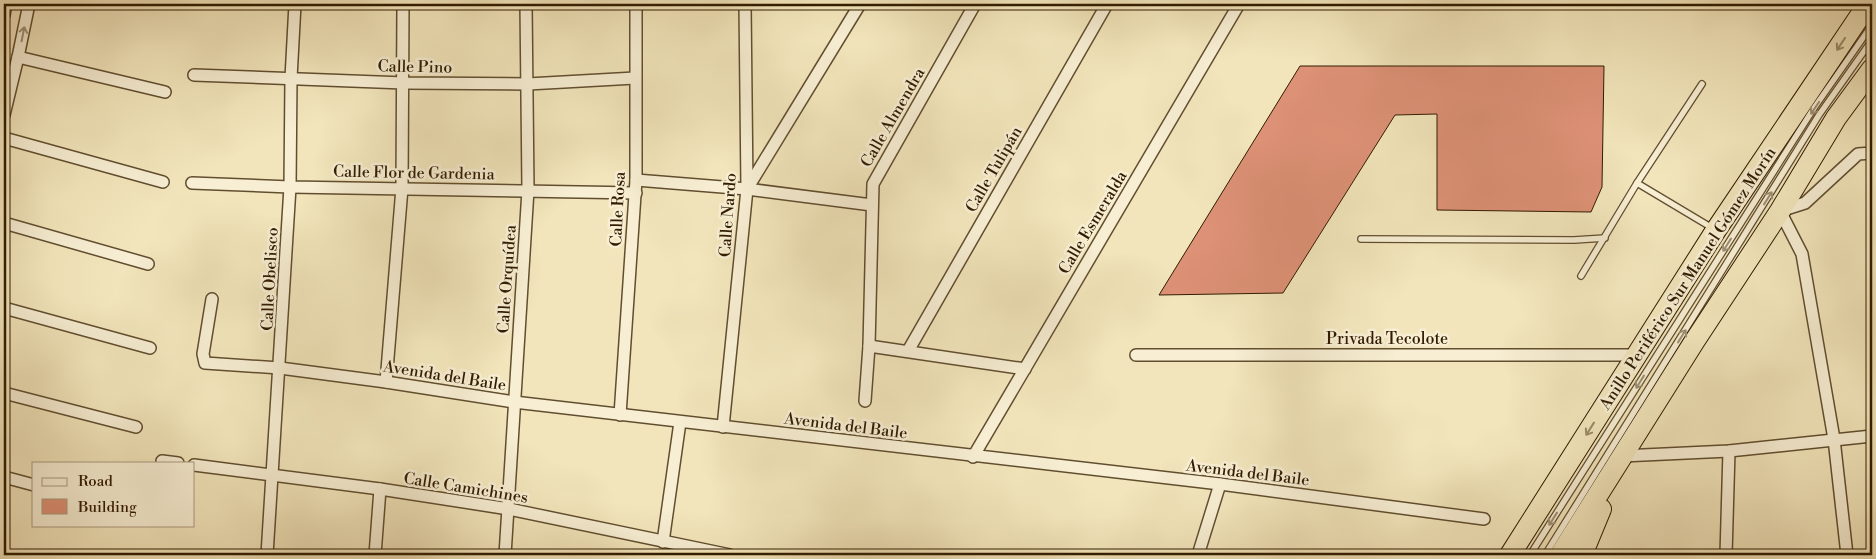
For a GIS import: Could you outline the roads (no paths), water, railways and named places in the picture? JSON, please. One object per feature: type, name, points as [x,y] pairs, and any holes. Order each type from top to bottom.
[{"type":"highway","name":"Anillo Periférico Sur Manuel Gómez Morín","points":[[1510,555],[1716,230],[1868,4]]},
{"type":"highway","points":[[1560,555],[1694,342],[1780,211],[1836,118],[1872,69]]},
{"type":"highway","points":[[1582,555],[1622,456]]},
{"type":"street","points":[[4,115],[29,4]]},
{"type":"street","name":"Calle Obelisco","points":[[267,555],[290,187],[291,78],[295,4]]},
{"type":"street","points":[[386,382],[402,188],[403,4]]},
{"type":"street","name":"Calle Orquídea","points":[[505,555],[528,190],[526,4]]},
{"type":"street","name":"Calle Rosa","points":[[620,415],[636,192],[636,4]]},
{"type":"street","name":"Calle Nardo","points":[[723,427],[747,188],[745,4]]},
{"type":"street","points":[[747,188],[860,4]]},
{"type":"street","name":"Calle Almendra","points":[[865,401],[869,346],[873,184],[976,4]]},
{"type":"street","name":"Calle Tulipán","points":[[908,351],[1106,4]]},
{"type":"street","name":"Calle Esmeralda","points":[[973,456],[1239,4]]},
{"type":"street","points":[[18,57],[165,92]]},
{"type":"street","name":"Calle Pino","points":[[194,75],[404,83],[528,84],[635,78]]},
{"type":"street","points":[[4,138],[163,182]]},
{"type":"street","points":[[1846,555],[1834,439],[1802,254],[1780,211],[1805,203],[1858,154],[1872,153]]},
{"type":"street","points":[[636,180],[747,188],[872,205]]},
{"type":"street","name":"Calle Flor de Gardenia","points":[[192,183],[290,187],[636,192]]},
{"type":"street","points":[[4,223],[148,264]]},
{"type":"street","name":"Avenida del Baile","points":[[212,299],[203,354],[205,363],[280,368],[514,402],[1220,484],[1484,519]]},
{"type":"street","points":[[4,308],[150,348]]},
{"type":"street","points":[[869,346],[1024,369]]},
{"type":"street","name":"Privada Tecolote","points":[[1136,355],[1637,355]]},
{"type":"street","points":[[4,393],[136,427]]},
{"type":"street","points":[[663,542],[680,422]]},
{"type":"street","points":[[1622,456],[1729,451],[1872,436]]},
{"type":"street","points":[[1726,555],[1729,451]]},
{"type":"street","points":[[162,461],[170,462]]},
{"type":"street","name":"Calle Camichines","points":[[195,465],[273,474],[509,509],[730,555]]},
{"type":"street","points":[[4,477],[32,484]]},
{"type":"street","points":[[1198,555],[1220,484]]},
{"type":"street","points":[[375,555],[380,489]]},
{"type":"lane","points":[[1530,555],[1814,108],[1872,25]]},
{"type":"lane","points":[[1545,555],[1819,115],[1872,40]]},
{"type":"lane","points":[[1581,276],[1637,183],[1702,84]]},
{"type":"lane","points":[[1637,183],[1716,230]]},
{"type":"lane","points":[[1360,239],[1574,240],[1605,238]]}]
